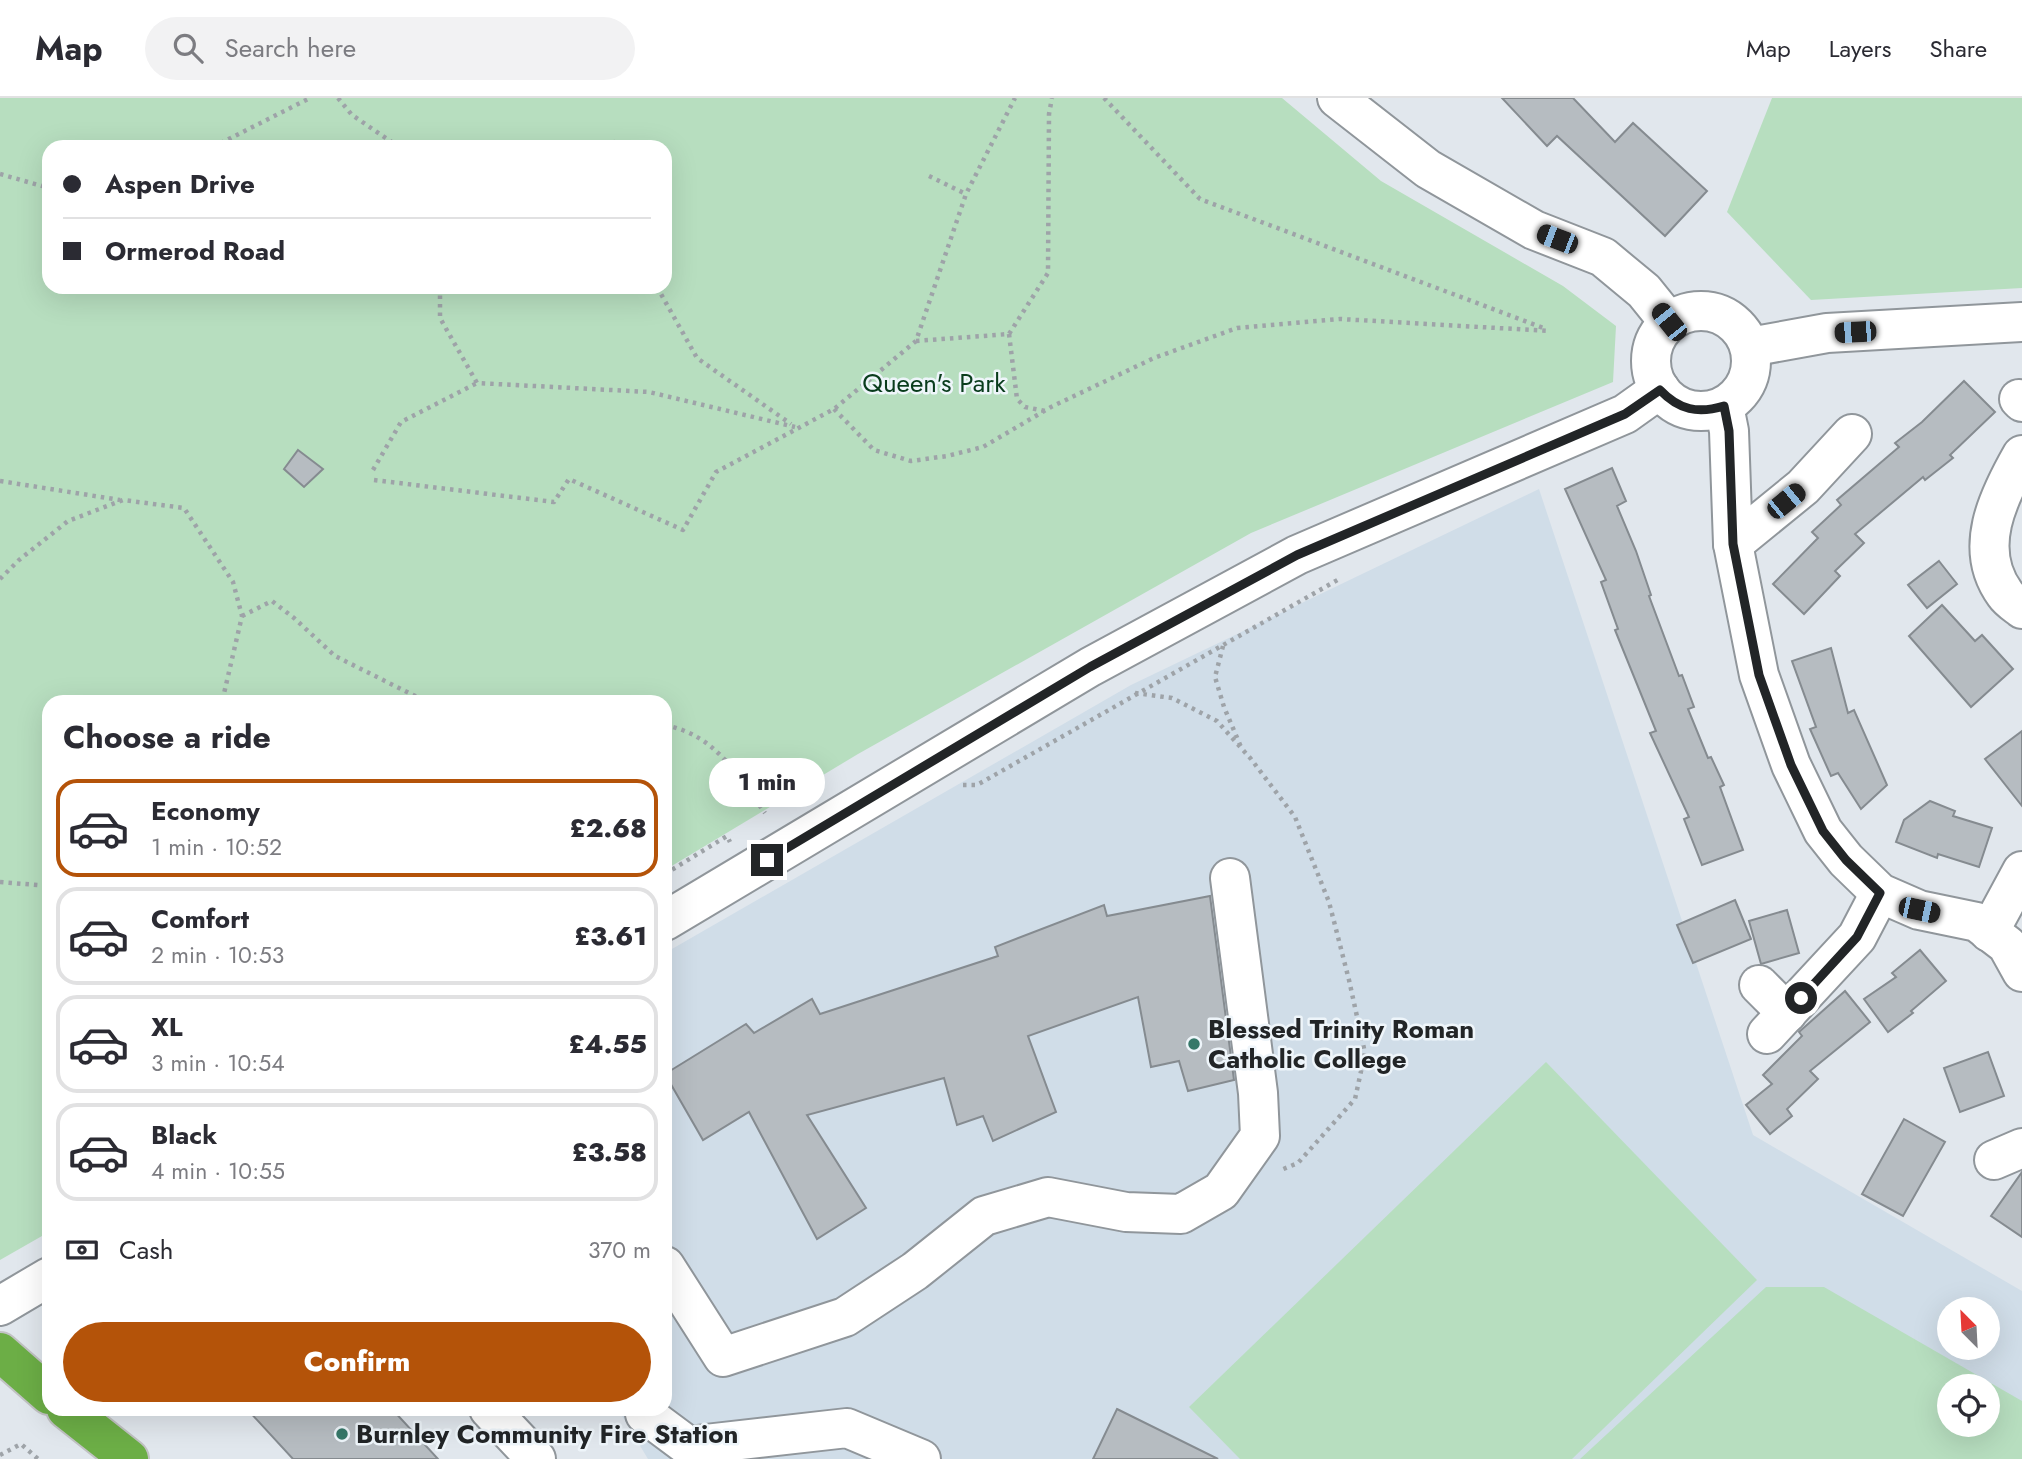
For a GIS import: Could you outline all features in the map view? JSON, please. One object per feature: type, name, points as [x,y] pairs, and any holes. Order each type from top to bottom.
[{"type":"highway","points":[[0,1352],[42,1389]]},
{"type":"highway","points":[[75,1416],[129,1459]]},
{"type":"street","points":[[1337,98],[1428,169],[1534,230],[1603,257],[1644,291],[1669,322]]},
{"type":"street","points":[[1699,310],[1716,312],[1731,320],[1743,332],[1750,347],[1751,364],[1747,381],[1738,396],[1724,406],[1696,411],[1682,407],[1660,390],[1653,376],[1651,362],[1659,333],[1669,322],[1683,313],[1699,310]]},
{"type":"street","points":[[1750,347],[1827,333],[2022,322]]},
{"type":"street","points":[[672,918],[1090,667],[1297,555],[1625,414],[1660,390]]},
{"type":"street","points":[[1724,406],[1729,431],[1733,544],[1759,675],[1791,765],[1823,831],[1846,860],[1880,893],[1919,910],[1977,922],[2007,945],[2022,972]]},
{"type":"street","points":[[1733,544],[1803,487],[1852,434]]},
{"type":"street","points":[[2022,454],[1996,507],[1990,536],[1989,561],[2006,595],[2022,609]]},
{"type":"street","points":[[1989,932],[2022,871]]},
{"type":"street","points":[[672,1277],[723,1357],[845,1317],[915,1271],[985,1216],[1048,1197],[1126,1212],[1181,1214],[1221,1191],[1259,1136],[1258,1093],[1230,878]]},
{"type":"street","points":[[1759,985],[1777,1023],[1857,937],[1880,893]]},
{"type":"street","points":[[0,1306],[42,1281]]},
{"type":"street","points":[[496,1416],[536,1459]]},
{"type":"street","points":[[646,1416],[670,1459]]},
{"type":"street","points":[[649,1416],[688,1446],[847,1428],[921,1459]]},
{"type":"path","points":[[227,140],[310,98]]},
{"type":"path","points":[[338,98],[352,115],[389,140]]},
{"type":"path","points":[[374,480],[554,502],[569,479],[682,530],[716,472],[834,409],[916,341],[966,194],[1015,98]]},
{"type":"path","points":[[1045,411],[1025,407],[1017,399],[1009,334],[1048,273],[1049,114],[1052,98]]},
{"type":"path","points":[[834,409],[874,450],[911,461],[983,447],[1045,411],[1154,358],[1237,328],[1340,319],[1550,331],[1200,199],[1104,98]]},
{"type":"path","points":[[0,174],[42,186]]},
{"type":"path","points":[[929,176],[966,194]]},
{"type":"path","points":[[440,294],[440,318],[477,383]]},
{"type":"path","points":[[373,470],[401,422],[477,383],[649,391],[795,427],[697,358],[661,294]]},
{"type":"path","points":[[916,341],[1009,334]]},
{"type":"path","points":[[0,481],[184,508],[233,582],[242,616],[224,695]]},
{"type":"path","points":[[0,579],[19,559],[68,521],[123,500]]},
{"type":"path","points":[[242,616],[272,601],[335,656],[414,695]]},
{"type":"path","points":[[1223,646],[1215,677],[1224,707],[1243,751]]},
{"type":"path","points":[[1135,693],[1172,698],[1217,721],[1295,817],[1329,902],[1366,1053],[1355,1099],[1298,1163],[1275,1173]]},
{"type":"path","points":[[672,726],[684,729],[719,752],[765,813]]},
{"type":"path","points":[[0,882],[42,885]]},
{"type":"path","points":[[0,1455],[21,1444],[38,1459]]},
{"type":"shaded area","name":"Blessed Trinity Roman Catholic College","points":[[1539,489],[1753,1135],[2022,1291],[2022,1459],[648,1459],[622,1416],[672,1416],[672,949],[1131,685]]},
{"type":"green space","name":"Queen's Park","points":[[0,98],[1282,98],[1381,181],[1563,286],[1616,326],[1613,382],[1251,533],[858,754],[672,866],[672,695],[42,695],[42,1236],[0,1260]]},
{"type":"green space","points":[[1772,98],[2022,98],[2022,288],[1811,300],[1727,212]]},
{"type":"green space","points":[[1546,1062],[1757,1280],[1572,1459],[1240,1459],[1189,1407]]},
{"type":"green space","points":[[1766,1287],[1824,1287],[1937,1352],[1937,1360],[1951,1360],[1975,1374],[1937,1374],[1937,1437],[2000,1437],[2000,1388],[2022,1401],[2022,1459],[1580,1459]]},
{"type":"building","points":[[1502,98],[1573,98],[1615,142],[1633,123],[1707,191],[1665,236],[1557,136],[1547,146]]},
{"type":"building","points":[[1964,381],[1995,412],[1950,455],[1953,458],[1925,480],[1923,477],[1855,534],[1864,543],[1835,571],[1840,576],[1804,614],[1773,584],[1818,538],[1812,532],[1841,505],[1837,500],[1899,447],[1895,443],[1922,422]]},
{"type":"building","points":[[298,450],[323,469],[304,487],[284,469]]},
{"type":"building","points":[[1612,468],[1626,501],[1617,506],[1636,551],[1651,595],[1649,596],[1679,676],[1682,675],[1694,707],[1688,709],[1708,758],[1711,757],[1724,785],[1720,787],[1743,850],[1702,865],[1684,819],[1689,817],[1650,733],[1656,731],[1615,630],[1618,629],[1601,582],[1606,580],[1565,489]]},
{"type":"building","points":[[1939,561],[1957,584],[1927,608],[1908,585]]},
{"type":"building","points":[[1942,605],[1975,641],[1982,635],[2013,669],[1971,707],[1909,636]]},
{"type":"building","points":[[1831,648],[1848,713],[1854,710],[1887,785],[1861,809],[1838,773],[1831,776],[1810,729],[1816,727],[1792,661]]},
{"type":"building","points":[[2022,731],[2022,806],[1985,759]]},
{"type":"building","points":[[1930,801],[1955,811],[1953,816],[1992,828],[1979,867],[1938,854],[1937,858],[1896,842],[1904,820]]},
{"type":"building","points":[[1210,896],[1234,1080],[1188,1091],[1179,1061],[1151,1067],[1138,997],[1028,1036],[1056,1112],[993,1141],[983,1116],[957,1125],[944,1078],[807,1115],[866,1208],[817,1239],[749,1112],[703,1140],[672,1086],[672,1070],[746,1024],[754,1033],[812,999],[820,1014],[998,956],[995,947],[1104,905],[1107,916]]},
{"type":"building","points":[[1735,900],[1751,939],[1693,963],[1677,925]]},
{"type":"building","points":[[1787,910],[1799,953],[1761,964],[1749,921]]},
{"type":"building","points":[[1920,950],[1946,981],[1911,1011],[1913,1013],[1888,1032],[1864,999],[1896,977],[1892,973]]},
{"type":"building","points":[[1845,991],[1870,1022],[1810,1071],[1818,1079],[1787,1109],[1792,1116],[1770,1134],[1746,1105],[1772,1084],[1763,1075],[1802,1036],[1799,1032]]},
{"type":"building","points":[[1988,1052],[2004,1096],[1960,1112],[1944,1068]]},
{"type":"building","points":[[1904,1119],[1945,1142],[1903,1216],[1862,1194]]},
{"type":"building","points":[[2022,1172],[2022,1237],[1991,1216]]},
{"type":"building","points":[[1117,1409],[1218,1459],[1093,1459]]},
{"type":"building","name":"Burnley Community Fire Station","points":[[253,1416],[398,1416],[438,1459],[293,1459]]},
{"type":"place","name":"Blessed Trinity Roman Catholic College","points":[[1194,1044]]},
{"type":"place","name":"Burnley Community Fire Station","points":[[342,1434]]},
{"type":"route","points":[[767,860],[1090,667],[1297,555],[1625,414],[1660,390],[1682,407],[1696,411],[1724,406],[1729,431],[1733,544],[1759,675],[1791,765],[1823,831],[1846,860],[1880,893],[1857,937],[1801,998]]}]
